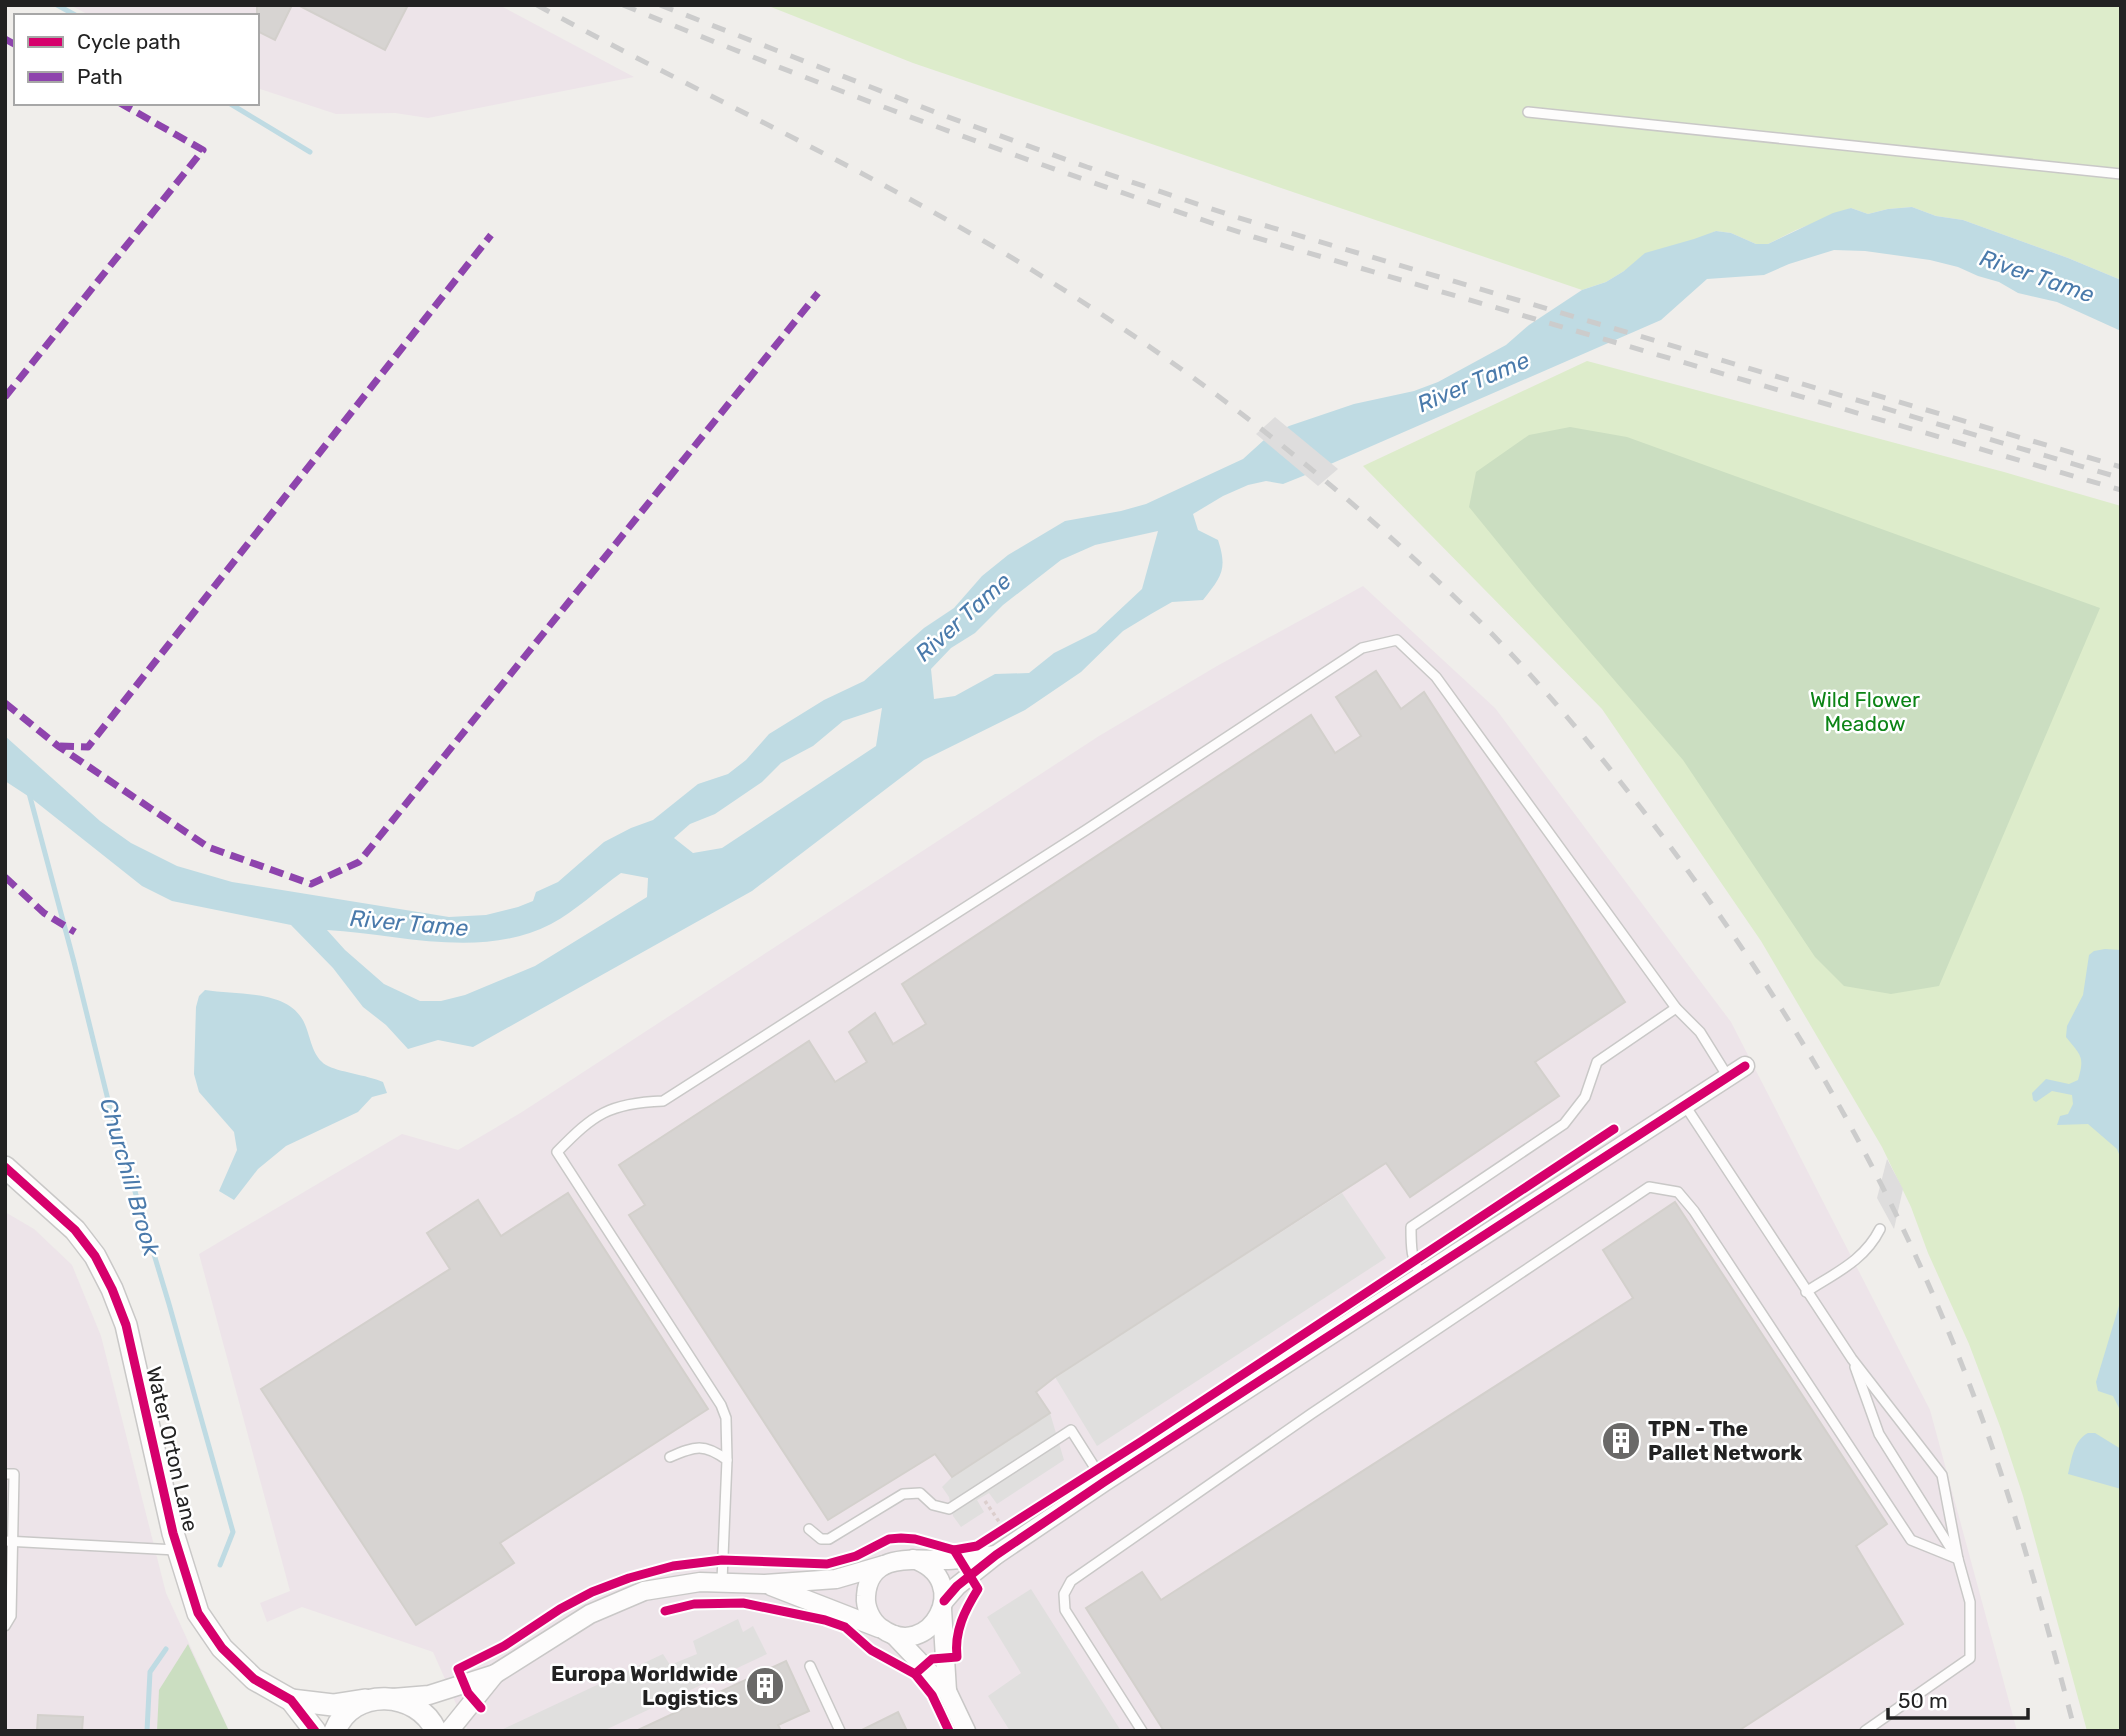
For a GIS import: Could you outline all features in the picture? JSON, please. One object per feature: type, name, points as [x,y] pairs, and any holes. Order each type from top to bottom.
[{"type":"street","points":[[765,1584],[887,1632],[910,1637],[925,1631],[936,1621],[943,1605],[957,1586],[996,1555],[1009,1536],[1104,1482],[1686,1107],[1745,1066]]},
{"type":"street","name":"Water Orton Lane","points":[[5,1167],[75,1230],[95,1256],[112,1289],[126,1325],[178,1550],[198,1613],[222,1648],[254,1679],[291,1700],[315,1731]]},
{"type":"street","points":[[335,1731],[338,1724],[355,1707],[385,1698],[429,1695],[495,1674],[590,1614],[644,1591],[700,1582],[765,1584],[836,1579],[898,1559],[948,1560],[996,1555]]},
{"type":"street","points":[[913,1559],[936,1574],[944,1592],[947,1691]]},
{"type":"street","points":[[884,1564],[872,1576],[866,1597],[870,1617],[947,1691],[966,1731]]},
{"type":"street","points":[[449,1731],[495,1674]]},
{"type":"street","points":[[385,1698],[415,1706],[433,1724],[436,1731]]},
{"type":"street","name":"Water Orton Lane","points":[[291,1700],[333,1705],[385,1698]]},
{"type":"lane","points":[[1528,112],[2121,174]]},
{"type":"lane","points":[[722,1581],[727,1460],[726,1418],[721,1405],[557,1152],[602,1113],[620,1105],[663,1101],[1086,830],[1362,648],[1397,640],[1436,677],[1676,1008],[1700,1032],[1728,1078]]},
{"type":"lane","points":[[1422,1277],[1410,1254],[1411,1227],[1564,1124],[1586,1097],[1597,1062],[1676,1008]]},
{"type":"lane","points":[[1686,1107],[1852,1359],[1942,1475],[1958,1559],[1970,1602],[1970,1658],[1865,1731]]},
{"type":"lane","points":[[1142,1731],[1065,1610],[1064,1594],[1071,1581],[1311,1414],[1649,1186],[1678,1192],[1694,1211],[1911,1540],[1958,1559]]},
{"type":"lane","points":[[1806,1292],[1860,1257],[1880,1228]]},
{"type":"lane","points":[[1852,1359],[1879,1434],[1958,1559]]},
{"type":"lane","points":[[809,1529],[821,1539],[829,1539],[903,1494],[920,1493],[933,1505],[949,1509],[1071,1430],[1104,1482]]},
{"type":"lane","points":[[670,1457],[690,1449],[712,1449],[727,1460]]},
{"type":"lane","points":[[5,1474],[14,1474],[9,1541],[11,1616],[5,1626]]},
{"type":"lane","points":[[9,1541],[178,1550]]},
{"type":"lane","points":[[810,1666],[840,1731]]},
{"type":"path","points":[[978,1490],[1009,1536]]},
{"type":"path","points":[[1009,1536],[1016,1522]]},
{"type":"path","points":[[995,1535],[1009,1536]]},
{"type":"shaded area","points":[[70,5],[499,5],[634,77],[428,118],[395,113],[336,114],[259,89],[259,14],[87,14]]},
{"type":"shaded area","points":[[1363,586],[1495,708],[1731,1022],[1930,1410],[2017,1731],[468,1731],[433,1652],[302,1607],[267,1622],[260,1603],[290,1591],[199,1254],[402,1134],[458,1150],[522,1112],[1099,736],[1217,666]]},
{"type":"shaded area","points":[[1342,1193],[1386,1258],[1097,1446],[1055,1377]]},
{"type":"shaded area","points":[[5,1212],[34,1229],[72,1265],[101,1336],[166,1593],[229,1731],[5,1731]]},
{"type":"shaded area","points":[[1050,1413],[1064,1460],[997,1504],[989,1493],[977,1500],[984,1512],[961,1527],[953,1516],[949,1497],[942,1487],[952,1477]]},
{"type":"shaded area","points":[[1031,1589],[1121,1731],[1010,1731],[988,1696],[1021,1673],[987,1617]]},
{"type":"shaded area","points":[[738,1619],[743,1632],[753,1626],[767,1654],[603,1731],[499,1731],[663,1654],[670,1665],[697,1654],[693,1641]]},
{"type":"green space","points":[[766,5],[2121,5],[2121,280],[1963,220],[1936,216],[1912,207],[1868,214],[1851,208],[1768,244],[1756,244],[1731,233],[1716,231],[1624,271],[1606,282],[1582,290],[913,63]]},
{"type":"green space","points":[[1587,361],[2004,472],[2121,506],[2121,1731],[2087,1731],[2023,1496],[1969,1344],[1928,1253],[1911,1207],[1882,1147],[1761,941],[1602,709],[1363,466]]},
{"type":"green space","name":"Wild Flower Meadow","points":[[1570,427],[1627,437],[2100,608],[1939,986],[1891,994],[1844,986],[1815,957],[1683,760],[1469,507],[1476,472],[1529,435]]},
{"type":"green space","points":[[188,1644],[229,1731],[157,1731],[159,1690]]},
{"type":"water","name":"River Tame","points":[[1912,207],[1936,216],[1963,220],[2121,280],[2121,331],[2057,302],[2018,293],[1999,282],[1958,267],[1930,260],[1865,251],[1834,250],[1764,275],[1707,279],[1661,320],[1303,476],[1283,484],[1266,481],[1248,485],[1193,514],[1198,530],[1218,540],[1221,550],[1221,573],[1203,600],[1172,602],[1123,631],[1081,672],[1025,710],[924,760],[752,891],[473,1047],[438,1040],[408,1049],[386,1025],[363,1007],[333,968],[291,925],[172,901],[142,886],[31,798],[5,781],[5,736],[100,821],[131,843],[177,866],[232,882],[449,917],[486,915],[518,907],[533,901],[536,892],[558,882],[604,842],[653,820],[698,784],[728,774],[746,760],[769,734],[824,700],[864,681],[924,628],[954,608],[982,576],[1008,555],[1065,521],[1146,504],[1243,459],[1264,440],[1289,426],[1354,404],[1414,391],[1438,382],[1506,345],[1529,325],[1582,290],[1606,282],[1624,271],[1645,253],[1716,231],[1731,233],[1756,244],[1768,244],[1833,213],[1851,208],[1868,214]],"holes":[[[1158,531],[1142,589],[1096,632],[1054,653],[1029,673],[995,674],[955,696],[934,699],[931,669],[951,648],[975,633],[1003,605],[1061,560],[1095,545]],[[882,708],[876,746],[722,848],[693,853],[674,838],[690,824],[715,814],[762,782],[781,763],[813,746],[843,721]],[[621,873],[648,878],[647,897],[535,966],[465,995],[441,1001],[420,1001],[384,984],[345,950],[327,930],[440,942],[497,941],[524,935],[569,913]]]},
{"type":"water","points":[[2105,949],[2121,950],[2121,1159],[2117,1149],[2088,1124],[2057,1125],[2060,1116],[2068,1114],[2073,1104],[2072,1095],[2052,1091],[2036,1102],[2032,1093],[2046,1079],[2069,1084],[2078,1080],[2081,1061],[2066,1037],[2067,1026],[2083,995],[2089,955]]},
{"type":"water","points":[[205,990],[263,996],[289,1006],[299,1014],[315,1053],[322,1062],[338,1070],[383,1082],[387,1093],[372,1097],[358,1112],[286,1146],[258,1169],[234,1200],[219,1191],[237,1150],[234,1132],[199,1092],[194,1074],[196,1007],[199,996]]},
{"type":"water","points":[[2121,1299],[2121,1412],[2113,1396],[2098,1391],[2096,1382]]},
{"type":"water","points":[[2088,1433],[2095,1433],[2121,1449],[2121,1489],[2068,1474],[2076,1446]]},
{"type":"pier","points":[[1275,417],[1338,469],[1318,486],[1256,434]]},
{"type":"pier","points":[[1887,1159],[1903,1189],[1894,1229],[1877,1198]]},
{"type":"building","points":[[257,5],[292,5],[275,40],[259,32]]},
{"type":"building","points":[[298,5],[408,5],[385,50]]},
{"type":"building","points":[[1376,671],[1401,709],[1424,692],[1625,1002],[1535,1062],[1559,1096],[1410,1197],[1386,1163],[1055,1377],[1036,1392],[1050,1413],[952,1477],[935,1454],[828,1520],[629,1215],[645,1205],[619,1165],[809,1041],[835,1082],[867,1062],[849,1032],[875,1013],[893,1044],[926,1024],[902,984],[1311,715],[1335,753],[1361,736],[1336,697]]},
{"type":"building","points":[[568,1193],[708,1409],[500,1543],[514,1563],[416,1625],[261,1389],[450,1269],[427,1233],[478,1200],[501,1236]]},
{"type":"building","name":"TPN - The Pallet Network","points":[[1675,1202],[1887,1524],[1856,1546],[1903,1624],[1738,1731],[1164,1731],[1086,1608],[1142,1572],[1161,1600],[1633,1298],[1603,1250]]},
{"type":"building","name":"Europa Worldwide Logistics","points":[[786,1661],[809,1711],[778,1725],[781,1731],[636,1731]]},
{"type":"building","points":[[898,1712],[907,1731],[860,1731]]},
{"type":"building","points":[[38,1715],[83,1717],[82,1731],[37,1731]]},
{"type":"waterway","points":[[57,5],[73,14]]},
{"type":"waterway","points":[[232,105],[310,152]]},
{"type":"waterway","name":"Churchill Brook","points":[[29,793],[111,1112],[169,1304],[233,1532],[220,1565]]},
{"type":"waterway","name":"Churchill Brook","points":[[147,1731],[150,1672],[166,1649]]},
{"type":"railway","points":[[537,5],[860,172],[986,242],[1159,353],[1266,433],[1368,518],[1418,562],[1535,680],[1641,808],[1730,930],[1811,1058],[1884,1190],[1947,1328],[1985,1427],[2033,1578],[2075,1731]]},
{"type":"railway","points":[[623,5],[937,127],[1254,237],[2121,490]]},
{"type":"railway","points":[[660,5],[940,114],[1236,217],[2121,478]]},
{"type":"railway","points":[[1872,394],[2121,467]]},
{"type":"marked path","points":[[5,39],[14,44]]},
{"type":"marked path","points":[[5,397],[203,150],[124,105]]},
{"type":"marked path","points":[[60,746],[88,747],[491,235]]},
{"type":"marked path","points":[[5,703],[58,746],[208,847],[311,884],[359,862],[818,293]]},
{"type":"marked path","points":[[5,877],[44,913],[75,932]]},
{"type":"cycle path","points":[[944,1601],[957,1586],[996,1555],[1104,1482],[1745,1066]]},
{"type":"cycle path","points":[[481,1708],[468,1693],[458,1669],[504,1646],[560,1609],[592,1592],[629,1578],[673,1566],[722,1560],[827,1564],[856,1556],[889,1539],[915,1539],[954,1550],[977,1546],[1142,1441],[1614,1129]]},
{"type":"cycle path","points":[[5,1167],[75,1230],[95,1256],[112,1289],[126,1325],[173,1533],[198,1613],[222,1648],[254,1679],[291,1700],[315,1731]]},
{"type":"cycle path","points":[[915,1674],[932,1659],[957,1657],[957,1638],[962,1621],[978,1589],[954,1550]]},
{"type":"cycle path","points":[[665,1611],[694,1604],[743,1603],[825,1620],[845,1627],[871,1650],[915,1674],[932,1695],[949,1731]]},
{"type":"place","name":"TPN - The Pallet Network","points":[[1621,1441]]},
{"type":"place","name":"Europa Worldwide Logistics","points":[[765,1686]]}]
